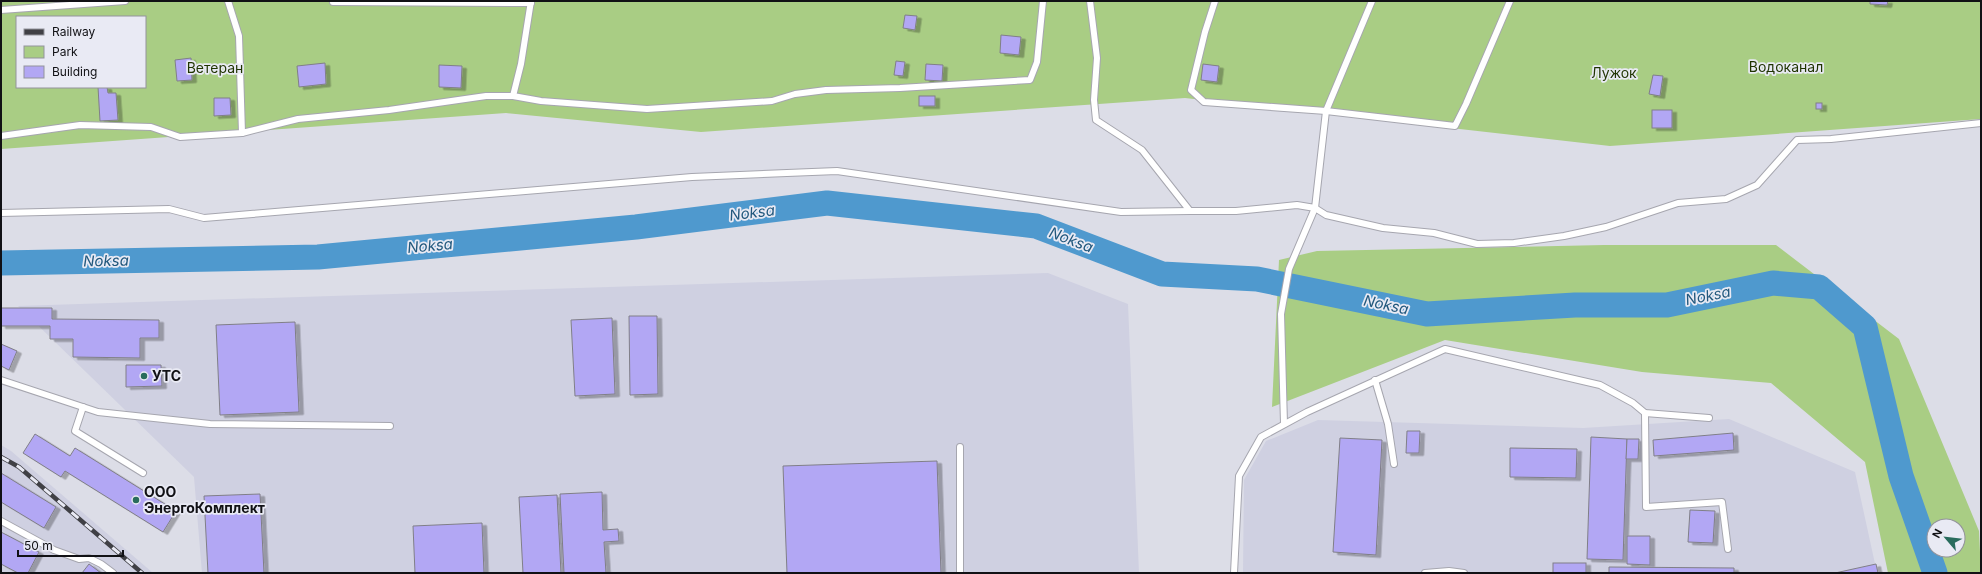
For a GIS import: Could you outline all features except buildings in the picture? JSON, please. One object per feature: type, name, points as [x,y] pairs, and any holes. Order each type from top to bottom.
[{"type":"lane","points":[[1,10],[125,1]]},
{"type":"lane","points":[[228,1],[239,36],[242,133]]},
{"type":"lane","points":[[1,136],[80,125],[151,127],[180,137],[242,133],[298,119],[389,110],[486,96],[513,96],[541,101],[647,109],[772,101],[795,94],[826,90],[900,88],[1030,80],[1037,62],[1043,1]]},
{"type":"lane","points":[[1090,1],[1097,58],[1094,100],[1096,120],[1142,150],[1190,212]]},
{"type":"lane","points":[[1215,1],[1205,32],[1192,90],[1204,102],[1326,111],[1455,126],[1466,104],[1510,1]]},
{"type":"lane","points":[[1284,424],[1281,314],[1289,269],[1315,208],[1326,111],[1372,1]]},
{"type":"lane","points":[[333,2],[531,2],[521,64],[513,96]]},
{"type":"lane","points":[[1,213],[169,209],[204,218],[692,177],[837,171],[1121,212],[1236,211],[1297,204],[1315,208],[1326,215],[1333,217],[1383,228],[1434,233],[1477,244],[1514,243],[1606,228],[1678,203],[1726,199],[1757,185],[1797,140],[1831,139],[1981,123]]},
{"type":"lane","points":[[1234,573],[1239,476],[1261,437],[1284,424],[1375,380],[1445,349],[1600,385],[1633,403],[1645,413],[1709,418]]},
{"type":"lane","points":[[1,380],[98,412],[210,424],[390,426]]},
{"type":"lane","points":[[1375,380],[1388,424],[1394,464]]},
{"type":"lane","points":[[83,407],[75,431],[143,473]]},
{"type":"lane","points":[[1645,413],[1646,507],[1722,502],[1728,549]]},
{"type":"lane","points":[[960,447],[960,573]]},
{"type":"lane","points":[[1,521],[54,550],[79,559],[89,558],[101,564],[113,573]]},
{"type":"lane","points":[[1425,573],[1449,571],[1464,573]]},
{"type":"shaded area","points":[[1048,273],[1128,304],[1139,573],[202,573],[194,477],[18,306]]},
{"type":"shaded area","points":[[1729,419],[1855,472],[1877,573],[1243,573],[1244,480],[1266,441],[1318,420],[1583,428]]},
{"type":"shaded area","points":[[1,445],[11,451],[153,573],[1,573]]},
{"type":"green space","points":[[1,1],[1981,1],[1981,119],[1610,146],[1185,98],[701,132],[506,113],[1,149]]},
{"type":"green space","points":[[1604,245],[1776,245],[1899,339],[1979,531],[1981,573],[1888,573],[1865,462],[1771,383],[1642,372],[1445,340],[1272,407],[1279,260],[1317,251]]},
{"type":"waterway","name":"Noksa","points":[[1,263],[318,257],[636,227],[827,203],[1036,226],[1162,274],[1257,279],[1427,314],[1575,305],[1667,305],[1773,283],[1819,287],[1865,327],[1901,476],[1935,573]]},
{"type":"railway","points":[[1,457],[19,467],[142,573]]},
{"type":"place","name":"УТС","points":[[144,376]]},
{"type":"place","name":"ООО ЭнергоКомплект","points":[[136,500]]},
{"type":"park label","name":"Водоканал","points":[[1786,67]]},
{"type":"park label","name":"Ветеран","points":[[215,68]]},
{"type":"park label","name":"Лужок","points":[[1614,73]]}]
